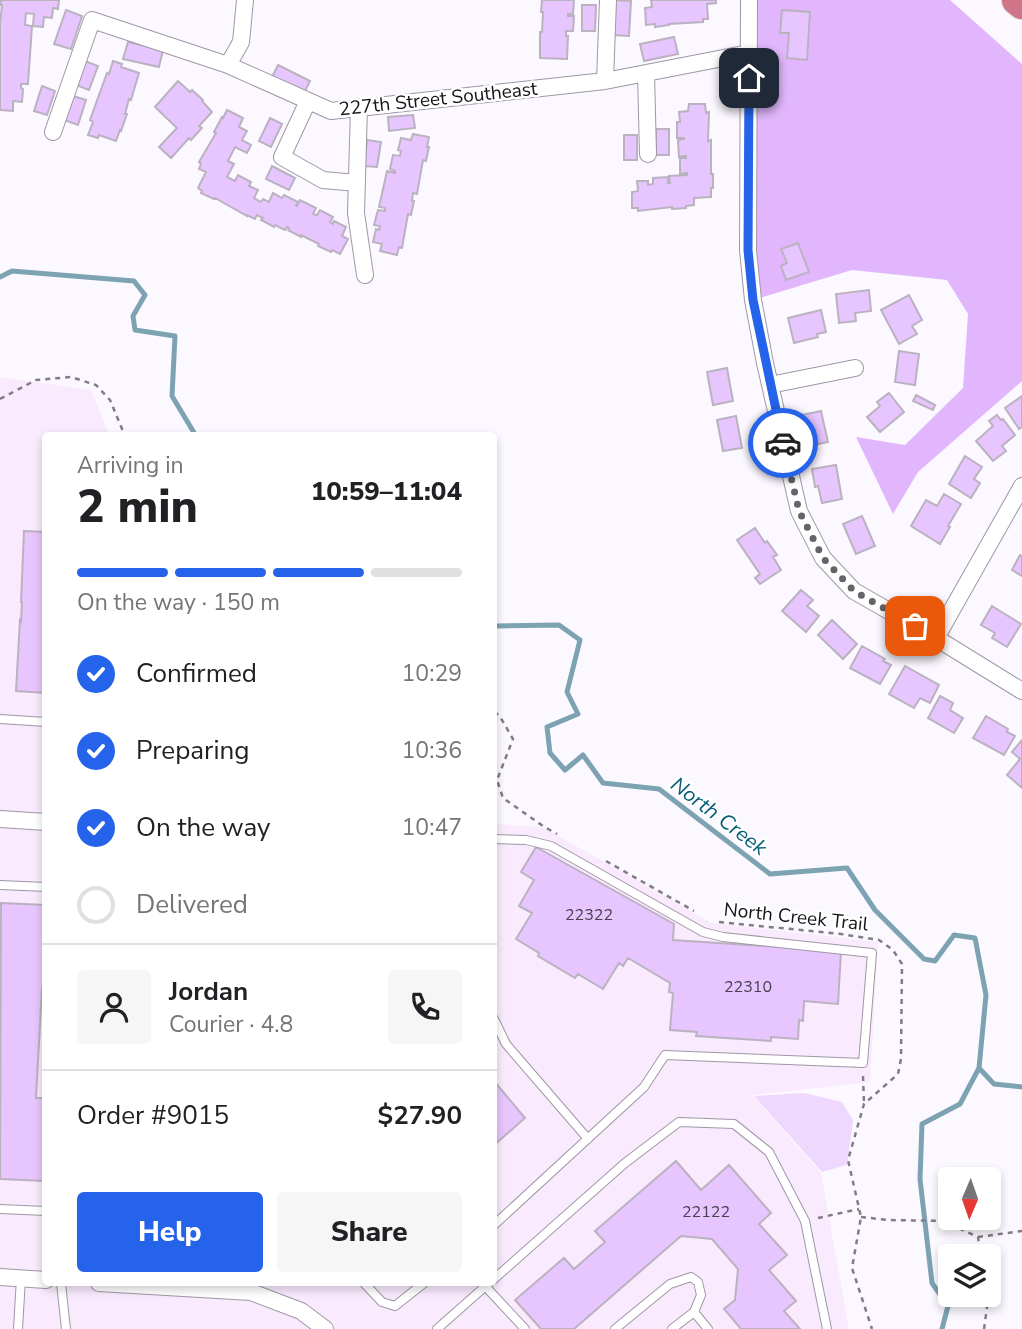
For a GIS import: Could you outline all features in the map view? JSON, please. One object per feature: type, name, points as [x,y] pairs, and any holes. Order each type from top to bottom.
[{"type":"highway","points":[[1017,0],[1022,4]]},
{"type":"street","points":[[228,65],[241,42],[245,0]]},
{"type":"street","points":[[605,81],[608,0]]},
{"type":"street","points":[[749,0],[748,250],[753,300],[799,511],[823,558],[854,591],[1022,691]]},
{"type":"street","name":"227th Street Southeast","points":[[53,131],[92,20],[228,65],[331,111],[605,81],[749,53]]},
{"type":"street","points":[[646,73],[649,155]]},
{"type":"street","points":[[308,101],[282,157],[323,180],[357,183]]},
{"type":"street","points":[[359,107],[356,213],[365,275]]},
{"type":"street","points":[[771,385],[855,369]]},
{"type":"street","points":[[936,638],[1022,486]]},
{"type":"street","points":[[0,819],[42,822]]},
{"type":"street","points":[[0,1277],[42,1280]]},
{"type":"street","points":[[213,1286],[251,1287],[301,1311],[325,1329]]},
{"type":"lane","points":[[0,719],[42,723]]},
{"type":"lane","points":[[497,839],[526,840],[551,846],[703,932],[723,937],[873,953],[863,1063],[665,1055],[644,1087],[497,1222]]},
{"type":"lane","points":[[0,885],[42,887]]},
{"type":"lane","points":[[497,1025],[506,1044],[587,1139]]},
{"type":"lane","points":[[497,1276],[625,1163],[679,1122],[734,1124],[769,1152],[805,1221],[827,1329]]},
{"type":"lane","points":[[0,1209],[42,1211]]},
{"type":"lane","points":[[615,1329],[670,1284],[691,1277],[698,1282],[701,1295],[694,1312],[672,1329]]},
{"type":"lane","points":[[18,1329],[21,1278]]},
{"type":"lane","points":[[61,1286],[66,1329]]},
{"type":"lane","points":[[367,1286],[382,1302],[395,1306],[420,1286]]},
{"type":"lane","points":[[437,1329],[485,1286]]},
{"type":"lane","points":[[489,1286],[525,1329]]},
{"type":"lane","points":[[694,1312],[708,1329]]},
{"type":"path","points":[[0,399],[36,380],[71,377],[96,385],[110,400],[123,432]]},
{"type":"path","points":[[497,714],[513,739],[497,780],[503,797],[542,826],[565,839]]},
{"type":"path","name":"North Creek Trail","points":[[599,857],[702,916]]},
{"type":"path","name":"North Creek Trail","points":[[711,921],[879,940],[893,950],[902,964],[901,1059],[898,1074],[864,1104]]},
{"type":"path","points":[[863,1063],[864,1104],[848,1160],[861,1217],[852,1268],[872,1329]]},
{"type":"path","points":[[805,1221],[859,1209]]},
{"type":"path","points":[[861,1217],[943,1221],[978,1237],[1022,1231]]},
{"type":"path","points":[[978,1237],[979,1244]]},
{"type":"path","points":[[984,1329],[987,1307]]},
{"type":"shaded area","points":[[749,0],[950,0],[1022,64],[1022,381],[918,472],[893,514],[856,437],[905,445],[963,388],[968,314],[947,280],[852,270],[753,300]]},
{"type":"shaded area","points":[[0,377],[91,390],[108,432],[42,432],[42,1286],[497,1286],[497,824],[542,827],[711,923],[878,942],[870,1082],[752,1095],[821,1173],[849,1329],[0,1329]]},
{"type":"shaded area","points":[[804,1093],[842,1102],[853,1120],[847,1165],[822,1172],[754,1096]]},
{"type":"building","points":[[1,0],[59,0],[58,9],[53,8],[52,18],[44,17],[43,27],[33,26],[34,14],[26,13],[25,25],[32,26],[28,84],[21,84],[22,102],[13,101],[13,111],[0,110]]},
{"type":"building","points":[[542,0],[574,0],[573,14],[568,14],[574,16],[573,31],[566,31],[567,59],[540,58]]},
{"type":"building","points":[[613,0],[631,1],[629,36],[611,35]]},
{"type":"building","points":[[651,0],[716,0],[716,3],[707,4],[708,19],[703,19],[703,22],[655,27],[655,24],[646,25],[645,8],[652,7]]},
{"type":"building","points":[[582,5],[596,5],[595,31],[582,31]]},
{"type":"building","points":[[66,10],[82,16],[71,49],[54,44]]},
{"type":"building","points":[[782,10],[810,12],[807,60],[787,58],[789,33],[780,33]]},
{"type":"building","points":[[674,37],[678,54],[644,61],[640,44]]},
{"type":"building","points":[[128,42],[163,50],[159,67],[123,59]]},
{"type":"building","points":[[85,61],[98,66],[89,90],[76,85]]},
{"type":"building","points":[[113,61],[139,73],[116,141],[99,135],[98,138],[88,135],[93,122],[90,120]]},
{"type":"building","points":[[278,65],[310,81],[302,97],[270,81]]},
{"type":"building","points":[[178,81],[203,100],[212,112],[199,126],[202,128],[171,158],[159,147],[177,128],[155,107]]},
{"type":"building","points":[[42,86],[55,91],[47,115],[34,111]]},
{"type":"building","points":[[73,96],[86,100],[78,125],[64,120]]},
{"type":"building","points":[[689,104],[705,104],[706,113],[709,112],[708,141],[711,140],[713,174],[711,197],[694,198],[694,205],[686,208],[638,211],[638,208],[632,208],[632,192],[638,191],[637,181],[648,181],[648,185],[653,184],[653,178],[668,177],[670,183],[669,176],[687,175],[680,174],[680,158],[686,156],[679,157],[678,140],[684,138],[677,138],[677,122],[680,122],[679,112],[688,111]]},
{"type":"building","points":[[227,110],[243,118],[239,127],[247,131],[242,140],[251,145],[247,153],[235,147],[228,161],[234,164],[227,177],[235,181],[238,175],[251,182],[249,186],[258,190],[254,198],[261,202],[263,199],[269,202],[273,193],[282,198],[284,195],[298,202],[297,206],[300,200],[316,208],[313,214],[317,215],[320,210],[333,217],[330,222],[333,224],[334,221],[346,227],[342,236],[348,239],[340,254],[318,246],[319,244],[301,237],[287,227],[285,230],[275,225],[274,227],[257,215],[255,219],[247,216],[201,193],[198,188],[206,172],[199,169],[199,162]]},
{"type":"building","points":[[413,115],[415,128],[389,131],[388,117]]},
{"type":"building","points":[[270,118],[282,124],[271,147],[259,141]]},
{"type":"building","points":[[656,129],[669,129],[669,155],[656,155]]},
{"type":"building","points":[[413,134],[429,137],[429,147],[426,161],[423,160],[417,194],[413,193],[414,201],[411,215],[408,214],[402,248],[399,247],[397,255],[380,251],[382,244],[373,242],[376,229],[379,230],[380,226],[374,225],[378,210],[385,211],[385,208],[379,207],[387,171],[395,173],[390,169],[393,155],[400,156],[401,151],[398,150],[401,138],[411,140]]},
{"type":"building","points":[[624,135],[637,135],[637,160],[624,160]]},
{"type":"building","points":[[367,140],[381,142],[377,167],[364,166]]},
{"type":"building","points":[[272,166],[295,178],[289,190],[266,179]]},
{"type":"building","points":[[798,243],[809,272],[786,280],[781,266],[787,263],[781,249]]},
{"type":"building","points":[[869,290],[871,311],[855,313],[856,321],[839,323],[836,294]]},
{"type":"building","points":[[909,295],[922,320],[912,326],[917,334],[899,344],[881,310]]},
{"type":"building","points":[[821,310],[826,332],[817,334],[818,337],[794,343],[788,318]]},
{"type":"building","points":[[899,351],[919,354],[915,385],[895,382]]},
{"type":"building","points":[[727,368],[733,401],[713,405],[707,372]]},
{"type":"building","points":[[889,393],[904,412],[880,432],[867,417],[880,406],[877,402]]},
{"type":"building","points":[[916,395],[935,405],[933,410],[913,401]]},
{"type":"building","points":[[1022,396],[1022,427],[1019,429],[1005,408]]},
{"type":"building","points":[[821,411],[828,442],[808,446],[802,415]]},
{"type":"building","points":[[997,415],[1015,435],[1002,446],[1006,451],[993,461],[976,441],[993,426],[989,421]]},
{"type":"building","points":[[736,416],[742,448],[723,451],[717,420]]},
{"type":"building","points":[[965,456],[982,467],[974,479],[980,483],[971,498],[949,484]]},
{"type":"building","points":[[836,465],[842,499],[822,503],[818,486],[815,487],[812,469]]},
{"type":"building","points":[[944,494],[961,504],[940,544],[911,526],[926,500],[937,506]]},
{"type":"building","points":[[862,516],[875,546],[856,554],[843,524]]},
{"type":"building","points":[[755,528],[777,555],[773,557],[781,570],[760,584],[755,578],[760,574],[737,540]]},
{"type":"building","points":[[24,531],[42,532],[42,693],[16,691]]},
{"type":"building","points":[[1020,555],[1022,556],[1022,576],[1012,570]]},
{"type":"building","points":[[801,590],[813,600],[807,606],[819,616],[806,632],[782,611]]},
{"type":"building","points":[[992,606],[1021,624],[1007,647],[992,638],[995,633],[981,625]]},
{"type":"building","points":[[832,620],[857,644],[843,659],[818,635]]},
{"type":"building","points":[[862,646],[891,665],[880,684],[850,668]]},
{"type":"building","points":[[905,666],[939,685],[930,703],[920,698],[914,708],[889,694]]},
{"type":"building","points":[[940,696],[953,703],[950,710],[963,718],[954,733],[928,718]]},
{"type":"building","points":[[986,716],[1015,736],[1004,755],[973,738]]},
{"type":"building","points":[[1022,740],[1022,788],[1007,775],[1020,759],[1012,752]]},
{"type":"building","points":[[536,847],[674,924],[673,940],[841,951],[838,1004],[804,1001],[803,1021],[799,1020],[798,1039],[771,1037],[771,1041],[696,1036],[697,1032],[670,1030],[673,993],[669,992],[670,983],[628,958],[623,966],[619,963],[603,989],[578,974],[575,978],[516,939],[532,913],[519,906],[534,880],[521,872]]},
{"type":"building","points":[[1,903],[42,905],[42,988],[36,1098],[42,1098],[42,1181],[0,1179]]},
{"type":"building","points":[[497,1085],[525,1118],[497,1142]]},
{"type":"building","points":[[676,1161],[701,1190],[729,1165],[771,1213],[759,1224],[787,1255],[769,1270],[796,1301],[784,1311],[800,1329],[741,1329],[724,1309],[735,1300],[738,1269],[712,1239],[681,1236],[574,1329],[541,1329],[515,1300],[564,1258],[574,1269],[605,1242],[595,1231]]},
{"type":"waterway","name":"North Creek","points":[[0,277],[12,271],[134,281],[145,295],[133,316],[135,330],[175,336],[172,396],[194,432]]},
{"type":"waterway","name":"North Creek","points":[[497,626],[559,625],[580,640],[567,692],[578,714],[547,727],[550,753],[565,770],[583,755],[603,783],[659,789],[770,874],[847,868],[875,910],[924,959],[935,961],[954,935],[975,938],[986,995],[979,1068],[960,1104],[922,1124],[920,1179],[932,1283],[948,1306],[942,1329]]},
{"type":"waterway","points":[[979,1068],[994,1084],[1022,1087]]},
{"type":"way so far","points":[[783,443],[799,511],[823,558],[854,591],[915,626]]},
{"type":"route","points":[[749,78],[748,250],[753,300],[783,443]]}]
